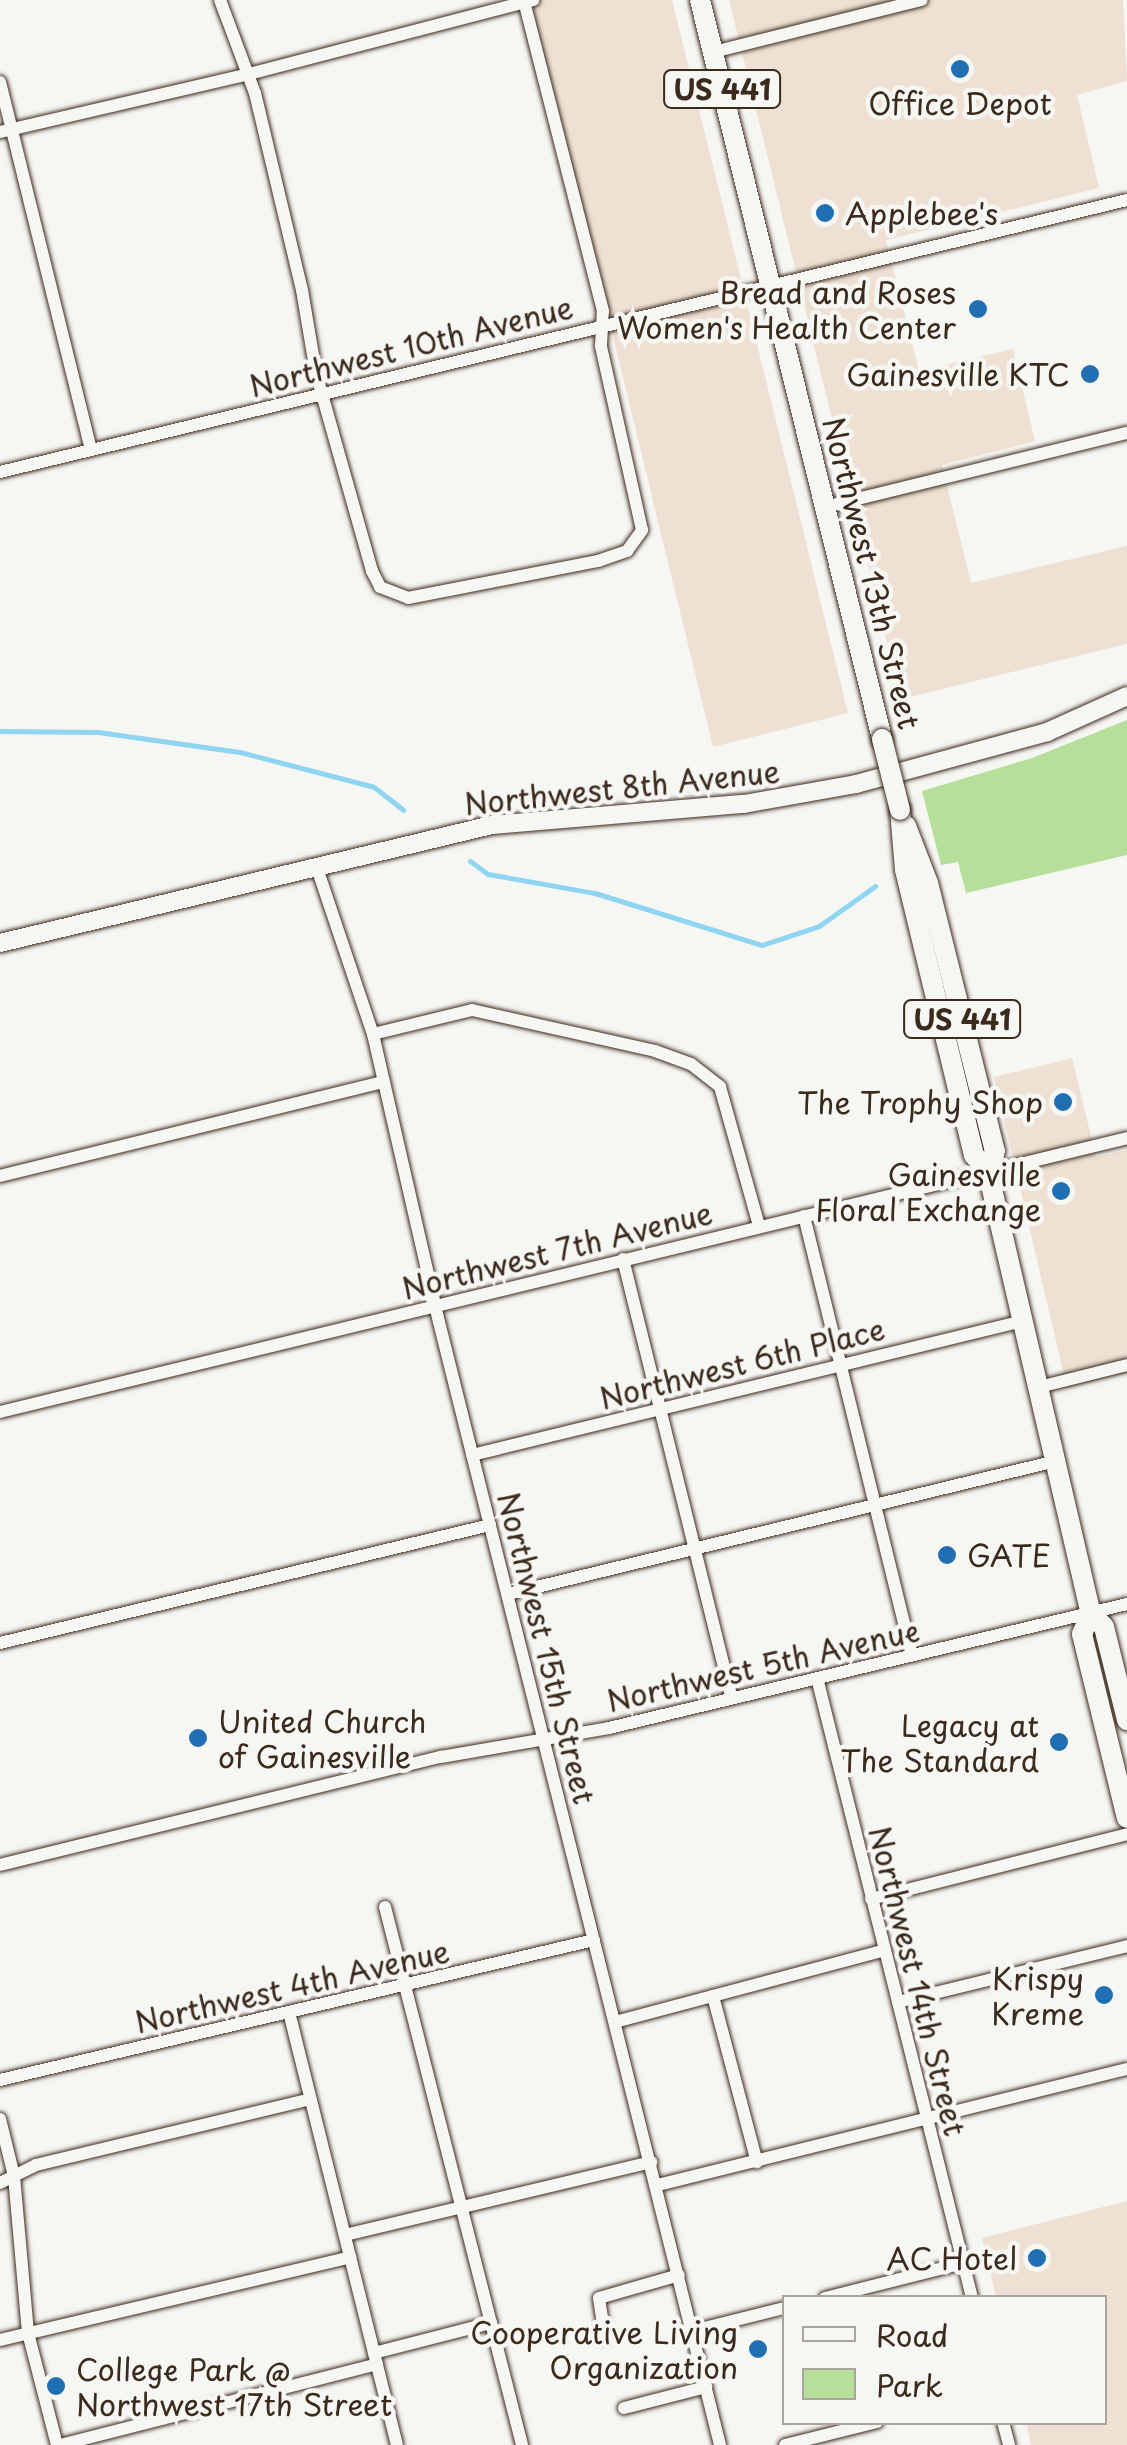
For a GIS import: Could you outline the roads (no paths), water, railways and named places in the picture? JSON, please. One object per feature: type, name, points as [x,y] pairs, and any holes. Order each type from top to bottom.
[{"type":"main road","name":"Northwest 13th Street","points":[[700,0],[900,810],[923,866],[996,1151],[988,1172],[1091,1613],[1104,1627],[1127,1720]]},
{"type":"main road","name":"Northwest 13th Street","points":[[1091,1613],[1082,1634],[1127,1818]]},
{"type":"street","points":[[6,132],[248,74],[527,1],[603,311],[601,346],[642,515],[638,541],[627,550],[598,561],[430,597],[408,598],[380,587],[322,393],[274,162],[248,74],[220,0]]},
{"type":"street","points":[[713,52],[922,0]]},
{"type":"street","points":[[0,82],[6,132],[91,449]]},
{"type":"street","name":"Northwest 10th Avenue","points":[[0,472],[1127,200]]},
{"type":"street","points":[[825,507],[1127,433]]},
{"type":"street","name":"Northwest 8th Avenue","points":[[0,943],[492,824],[744,804],[856,784],[1046,732],[1127,696]]},
{"type":"street","name":"Northwest 15th Street","points":[[316,866],[374,1034],[435,1307],[658,2185],[720,2445]]},
{"type":"street","points":[[374,1034],[472,1010],[655,1051],[692,1064],[720,1088],[758,1226]]},
{"type":"street","points":[[0,1176],[384,1082]]},
{"type":"street","name":"Northwest 7th Avenue","points":[[0,1412],[1127,1138]]},
{"type":"street","points":[[804,1216],[912,1655]]},
{"type":"street","points":[[624,1260],[730,1697]]},
{"type":"street","name":"Northwest 6th Place","points":[[472,1455],[1023,1321]]},
{"type":"street","points":[[1038,1386],[1127,1365]]},
{"type":"street","points":[[508,1594],[1056,1461]]},
{"type":"street","points":[[0,1643],[490,1525]]},
{"type":"street","name":"Northwest 5th Avenue","points":[[0,1865],[425,1761],[609,1728],[1127,1604]]},
{"type":"street","name":"Northwest 14th Street","points":[[817,1678],[971,2295]]},
{"type":"street","points":[[871,1900],[1127,1834]]},
{"type":"street","points":[[385,1907],[522,2445]]},
{"type":"street","name":"Northwest 4th Avenue","points":[[0,2080],[594,1940]]},
{"type":"street","points":[[898,2002],[1127,1946]]},
{"type":"street","points":[[615,2022],[885,1950]]},
{"type":"street","points":[[713,1996],[757,2162]]},
{"type":"street","points":[[289,2012],[396,2445]]},
{"type":"street","points":[[658,2185],[1127,2069]]},
{"type":"street","points":[[0,2183],[36,2165],[310,2099]]},
{"type":"street","points":[[0,2119],[14,2176],[28,2333],[58,2445],[376,2359],[491,2323]]},
{"type":"street","points":[[345,2235],[651,2162]]},
{"type":"street","points":[[0,2340],[350,2257]]},
{"type":"street","points":[[838,2295],[964,2263]]},
{"type":"street","points":[[605,2338],[600,2298],[679,2276]]},
{"type":"street","points":[[692,2331],[782,2308]]},
{"type":"street","points":[[624,2408],[706,2387]]},
{"type":"street","points":[[784,2445],[865,2425]]},
{"type":"waterway","points":[[0,731],[98,732],[240,752],[374,787],[403,810]]},
{"type":"waterway","points":[[470,861],[488,874],[595,893],[762,945],[819,926],[875,886]]},
{"type":"place","name":"Office Depot","points":[[960,69]]},
{"type":"place","name":"Applebee's","points":[[825,213]]},
{"type":"place","name":"Bread and Roses Women's Health Center","points":[[978,309]]},
{"type":"place","name":"Gainesville KTC","points":[[1090,374]]},
{"type":"place","name":"The Trophy Shop","points":[[1063,1102]]},
{"type":"place","name":"Gainesville Floral Exchange","points":[[1061,1191]]},
{"type":"place","name":"GATE","points":[[947,1555]]},
{"type":"place","name":"United Church of Gainesville","points":[[198,1738]]},
{"type":"place","name":"Legacy at The Standard","points":[[1059,1742]]},
{"type":"place","name":"Krispy Kreme","points":[[1104,1995]]},
{"type":"place","name":"AC Hotel","points":[[1037,2258]]},
{"type":"place","name":"Cooperative Living Organization","points":[[758,2349]]},
{"type":"place","name":"College Park @ Northwest 17th Street","points":[[56,2386]]}]
